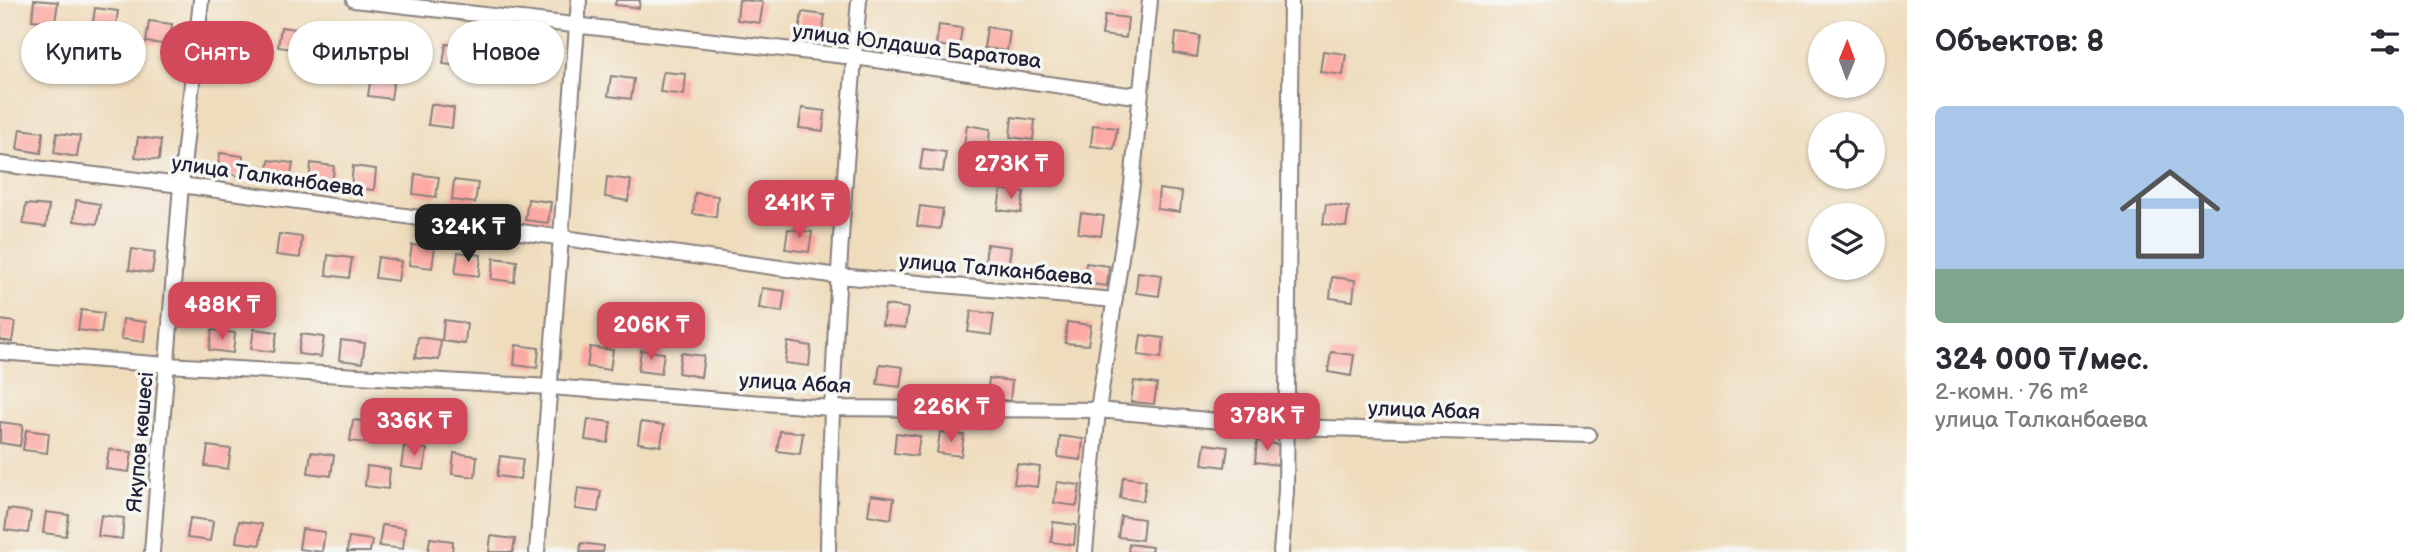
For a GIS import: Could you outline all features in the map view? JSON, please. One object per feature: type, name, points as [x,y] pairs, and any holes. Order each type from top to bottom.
[{"type":"street","name":"Якупов көшесі","points":[[152,552],[181,185],[201,0]]},
{"type":"street","name":"улица Юлдаша Баратова","points":[[354,0],[854,57],[1128,95],[1141,92]]},
{"type":"street","points":[[537,552],[579,0]]},
{"type":"street","points":[[828,552],[830,408],[859,0]]},
{"type":"street","points":[[1085,552],[1098,410],[1132,184],[1150,0]]},
{"type":"street","points":[[1281,552],[1286,491],[1291,0]]},
{"type":"street","name":"улица Талканбаева","points":[[0,163],[181,185],[838,276],[1115,300]]},
{"type":"street","name":"улица Абая","points":[[0,352],[167,365],[550,387],[830,408],[1098,410],[1286,427],[1589,435]]},
{"type":"building","points":[[34,0],[58,2],[55,21],[32,20]]},
{"type":"building","points":[[616,0],[640,0],[639,8],[615,5]]},
{"type":"building","points":[[739,0],[763,2],[760,23],[737,20]]},
{"type":"building","points":[[95,8],[118,11],[116,21],[93,21]]},
{"type":"building","points":[[802,12],[825,15],[822,35],[799,32]]},
{"type":"building","points":[[1105,15],[1128,18],[1126,38],[1102,35]]},
{"type":"building","points":[[149,21],[160,22],[160,44],[146,42]]},
{"type":"building","points":[[939,25],[962,28],[959,48],[936,45]]},
{"type":"building","points":[[281,27],[288,28],[288,48],[278,47]]},
{"type":"building","points":[[987,27],[1010,31],[1007,51],[984,48]]},
{"type":"building","points":[[1176,33],[1200,36],[1197,57],[1174,53]]},
{"type":"building","points":[[446,44],[447,44],[447,65],[443,64]]},
{"type":"building","points":[[1323,51],[1346,54],[1343,75],[1320,72]]},
{"type":"building","points":[[663,72],[686,74],[684,95],[660,92]]},
{"type":"building","points":[[611,76],[634,79],[631,99],[608,96]]},
{"type":"building","points":[[370,84],[393,84],[391,99],[368,96]]},
{"type":"building","points":[[431,104],[454,108],[452,128],[428,125]]},
{"type":"building","points":[[802,108],[825,111],[823,131],[799,128]]},
{"type":"building","points":[[1012,117],[1035,120],[1033,140],[1010,137]]},
{"type":"building","points":[[967,125],[990,129],[988,149],[964,146]]},
{"type":"building","points":[[1093,125],[1117,128],[1114,149],[1091,146]]},
{"type":"building","points":[[20,129],[43,132],[41,153],[17,149]]},
{"type":"building","points":[[57,133],[80,136],[77,157],[54,153]]},
{"type":"building","points":[[138,137],[161,140],[159,160],[135,157]]},
{"type":"building","points":[[923,149],[946,152],[943,172],[920,169]]},
{"type":"building","points":[[220,153],[243,156],[241,176],[217,173]]},
{"type":"building","points":[[269,160],[293,163],[290,183],[267,180]]},
{"type":"building","points":[[311,163],[334,166],[332,186],[309,183]]},
{"type":"building","points":[[353,166],[376,169],[374,190],[351,187]]},
{"type":"building","points":[[415,174],[439,177],[436,197],[413,194]]},
{"type":"building","points":[[607,177],[631,180],[628,201],[605,197]]},
{"type":"building","points":[[454,180],[478,183],[475,203],[452,200]]},
{"type":"building","points":[[1001,189],[1024,192],[1021,213],[998,210]]},
{"type":"building","points":[[1159,189],[1182,192],[1180,212],[1157,209]]},
{"type":"building","points":[[695,193],[718,196],[716,217],[693,214]]},
{"type":"building","points":[[528,199],[551,202],[548,223],[525,220]]},
{"type":"building","points":[[76,200],[100,204],[97,224],[74,221]]},
{"type":"building","points":[[26,204],[49,206],[46,227],[23,224]]},
{"type":"building","points":[[1326,204],[1349,207],[1346,227],[1323,224]]},
{"type":"building","points":[[920,206],[943,209],[940,229],[917,226]]},
{"type":"building","points":[[1081,213],[1104,216],[1101,236],[1078,233]]},
{"type":"building","points":[[788,229],[812,232],[809,252],[785,249]]},
{"type":"building","points":[[279,234],[302,237],[300,258],[276,255]]},
{"type":"building","points":[[987,244],[1011,247],[1008,268],[985,264]]},
{"type":"building","points":[[412,245],[435,247],[432,268],[409,265]]},
{"type":"building","points":[[132,249],[155,252],[152,273],[129,270]]},
{"type":"building","points":[[458,252],[481,255],[479,276],[455,273]]},
{"type":"building","points":[[328,255],[352,258],[349,278],[326,275]]},
{"type":"building","points":[[378,257],[401,261],[398,281],[375,278]]},
{"type":"building","points":[[494,258],[517,261],[514,282],[491,279]]},
{"type":"building","points":[[1086,263],[1109,266],[1107,286],[1084,283]]},
{"type":"building","points":[[1138,272],[1162,275],[1159,296],[1136,293]]},
{"type":"building","points":[[1332,277],[1355,280],[1353,301],[1330,298]]},
{"type":"building","points":[[762,288],[785,291],[782,312],[759,308]]},
{"type":"building","points":[[885,305],[908,308],[905,328],[882,325]]},
{"type":"building","points":[[81,310],[104,313],[101,333],[78,330]]},
{"type":"building","points":[[971,311],[994,314],[991,335],[968,332]]},
{"type":"building","points":[[123,319],[146,322],[144,342],[121,339]]},
{"type":"building","points":[[0,320],[15,322],[12,342],[0,340]]},
{"type":"building","points":[[444,320],[467,323],[465,344],[442,341]]},
{"type":"building","points":[[1067,322],[1091,325],[1088,345],[1065,343]]},
{"type":"building","points":[[254,329],[277,332],[274,352],[251,349]]},
{"type":"building","points":[[212,330],[235,333],[233,353],[209,350]]},
{"type":"building","points":[[301,334],[324,337],[321,357],[298,354]]},
{"type":"building","points":[[1141,335],[1164,338],[1161,358],[1138,355]]},
{"type":"building","points":[[418,337],[441,340],[439,360],[415,358]]},
{"type":"building","points":[[341,340],[365,343],[362,363],[339,360]]},
{"type":"building","points":[[788,342],[811,346],[809,366],[785,363]]},
{"type":"building","points":[[516,345],[539,348],[537,368],[514,365]]},
{"type":"building","points":[[590,347],[613,350],[610,370],[587,367]]},
{"type":"building","points":[[641,350],[664,353],[661,374],[638,371]]},
{"type":"building","points":[[1331,352],[1354,355],[1351,376],[1328,372]]},
{"type":"building","points":[[681,353],[704,356],[701,377],[678,373]]},
{"type":"building","points":[[880,364],[903,367],[900,387],[877,384]]},
{"type":"building","points":[[989,378],[1012,381],[1010,401],[987,398]]},
{"type":"building","points":[[1134,381],[1157,384],[1154,404],[1131,402]]},
{"type":"building","points":[[588,419],[611,422],[608,443],[585,440]]},
{"type":"building","points":[[353,420],[376,423],[373,444],[350,441]]},
{"type":"building","points":[[0,422],[23,425],[20,446],[0,443]]},
{"type":"building","points":[[641,422],[664,425],[661,446],[638,443]]},
{"type":"building","points":[[26,430],[49,433],[47,453],[23,450]]},
{"type":"building","points":[[780,431],[803,433],[800,454],[777,451]]},
{"type":"building","points":[[940,432],[964,435],[961,456],[937,453]]},
{"type":"building","points":[[896,433],[920,436],[917,456],[894,453]]},
{"type":"building","points":[[1060,436],[1083,439],[1081,460],[1058,457]]},
{"type":"building","points":[[1257,441],[1280,445],[1278,465],[1255,462]]},
{"type":"building","points":[[1205,444],[1228,447],[1225,467],[1202,464]]},
{"type":"building","points":[[208,446],[231,449],[228,469],[205,466]]},
{"type":"building","points":[[404,446],[427,449],[424,470],[401,467]]},
{"type":"building","points":[[109,449],[132,452],[129,472],[106,469]]},
{"type":"building","points":[[311,452],[334,455],[331,476],[308,473]]},
{"type":"building","points":[[454,453],[477,456],[475,477],[452,474]]},
{"type":"building","points":[[500,456],[523,459],[520,479],[497,476]]},
{"type":"building","points":[[1017,464],[1040,467],[1037,487],[1014,484]]},
{"type":"building","points":[[367,466],[390,469],[388,489],[365,486]]},
{"type":"building","points":[[1123,477],[1146,480],[1143,501],[1120,498]]},
{"type":"building","points":[[1057,482],[1080,485],[1077,506],[1054,503]]},
{"type":"building","points":[[578,488],[601,491],[598,512],[575,509]]},
{"type":"building","points":[[871,495],[894,498],[891,519],[868,515]]},
{"type":"building","points":[[8,509],[31,512],[28,533],[5,530]]},
{"type":"building","points":[[46,512],[69,515],[66,536],[43,533]]},
{"type":"building","points":[[101,515],[124,518],[122,539],[98,536]]},
{"type":"building","points":[[1121,516],[1144,519],[1142,540],[1118,537]]},
{"type":"building","points":[[190,518],[213,521],[210,541],[187,538]]},
{"type":"building","points":[[239,521],[262,524],[260,545],[236,542]]},
{"type":"building","points":[[1053,522],[1076,525],[1074,545],[1051,542]]},
{"type":"building","points":[[382,525],[405,528],[403,549],[379,546]]},
{"type":"building","points":[[302,529],[325,532],[322,552],[299,549]]},
{"type":"building","points":[[491,536],[515,539],[513,552],[489,552]]},
{"type":"building","points":[[349,537],[372,540],[370,552],[347,552]]},
{"type":"building","points":[[430,538],[453,541],[452,552],[428,552]]},
{"type":"building","points":[[581,543],[604,546],[603,552],[580,552]]},
{"type":"building","points":[[1129,544],[1152,547],[1151,552],[1128,552]]}]
